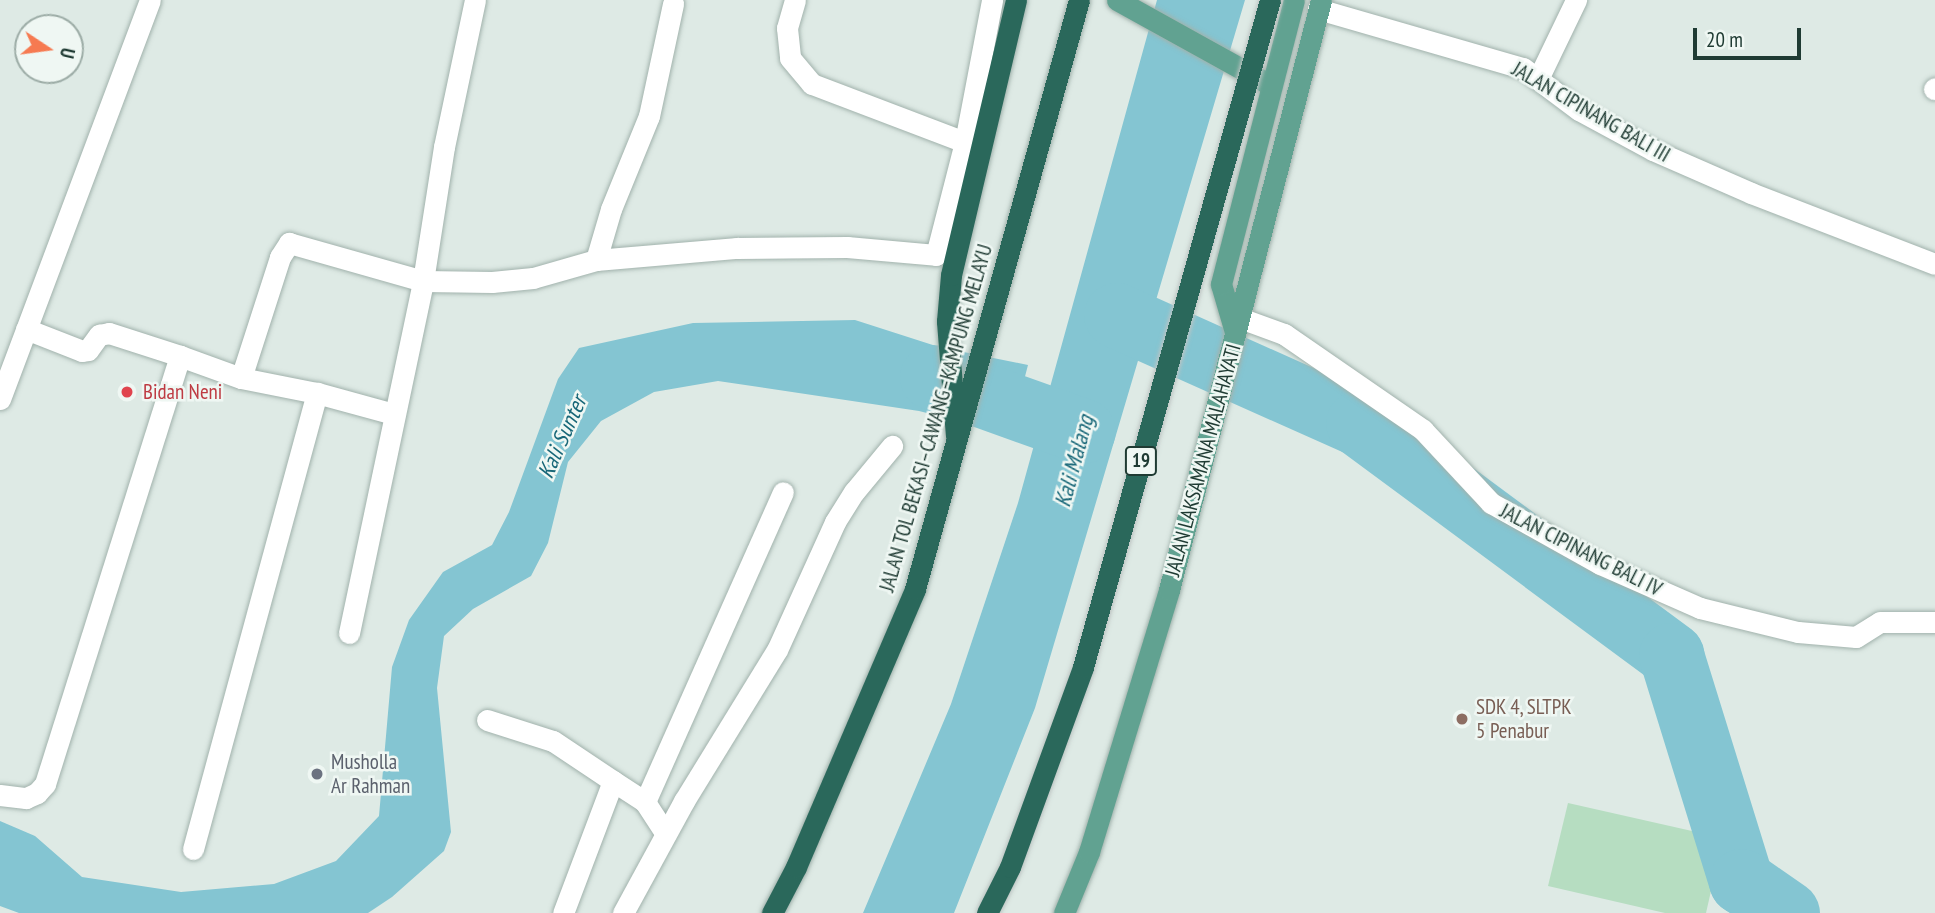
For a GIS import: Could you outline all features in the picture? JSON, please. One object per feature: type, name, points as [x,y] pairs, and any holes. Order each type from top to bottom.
[{"type":"highway","points":[[957,445],[948,349],[950,275],[1016,0]]},
{"type":"highway","name":"JALAN TOL BEKASI–CAWANG–KAMPUNG MELAYU","points":[[772,913],[796,867],[915,589],[1079,0]]},
{"type":"highway","name":"19","points":[[987,913],[1010,867],[1083,667],[1270,0]]},
{"type":"main road","points":[[1117,0],[1264,81]]},
{"type":"main road","points":[[1236,333],[1221,284],[1264,81],[1294,0]]},
{"type":"main road","name":"JALAN LAKSAMANA MALAHAYATI","points":[[1064,913],[1089,852],[1169,590],[1320,4]]},
{"type":"street","points":[[0,400],[150,0]]},
{"type":"street","points":[[349,633],[423,281],[444,147],[475,0]]},
{"type":"street","points":[[795,0],[787,28],[790,58],[812,84],[965,142]]},
{"type":"street","points":[[241,378],[281,257],[289,243],[423,281],[492,282],[533,278],[596,260],[737,248],[847,247],[936,255],[965,142],[992,0]]},
{"type":"street","points":[[1538,79],[1576,0]]},
{"type":"street","points":[[596,260],[611,209],[649,116],[673,4]]},
{"type":"street","name":"JALAN CIPINANG BALI III","points":[[1320,4],[1523,68],[1579,110],[1653,150],[1751,193],[1935,264]]},
{"type":"street","points":[[26,329],[82,351],[88,350],[99,335],[108,333],[241,378],[317,393],[394,414]]},
{"type":"street","name":"JALAN CIPINANG BALI IV","points":[[1236,333],[1284,334],[1423,430],[1491,503],[1601,564],[1700,608],[1798,632],[1856,637],[1880,622],[1935,622]]},
{"type":"street","points":[[0,795],[26,798],[37,793],[45,783],[180,356]]},
{"type":"street","points":[[193,849],[317,393]]},
{"type":"street","points":[[623,913],[666,834],[777,650],[835,522],[854,492],[892,446]]},
{"type":"street","points":[[645,802],[783,492]]},
{"type":"street","points":[[486,720],[553,741],[645,802],[666,834]]},
{"type":"street","points":[[563,913],[613,781]]},
{"type":"green space","points":[[1568,803],[1723,838],[1706,913],[1665,913],[1548,886]]},
{"type":"water","name":"Kali Malang","points":[[1157,0],[1245,0],[1035,708],[954,913],[863,913],[951,704],[1018,503]]},
{"type":"water","points":[[855,320],[939,347],[1028,365],[1010,434],[919,411],[718,381],[654,392],[601,421],[568,462],[548,543],[531,576],[473,609],[444,636],[437,688],[451,832],[444,851],[392,897],[368,913],[19,913],[0,906],[0,821],[35,836],[82,877],[181,892],[274,884],[336,861],[379,816],[392,667],[409,620],[443,572],[492,545],[509,512],[558,379],[579,348],[693,323]]},
{"type":"waterway","points":[[1116,315],[1358,423],[1671,655],[1741,881],[1787,913]]},
{"type":"waterway","name":"Kali Sunter","points":[[932,377],[1083,431]]},
{"type":"place","name":"Bidan Neni","points":[[127,392]]},
{"type":"place","name":"SDK 4, SLTPK 5 Penabur","points":[[1462,719]]},
{"type":"place","name":"Musholla Ar Rahman","points":[[317,774]]}]
